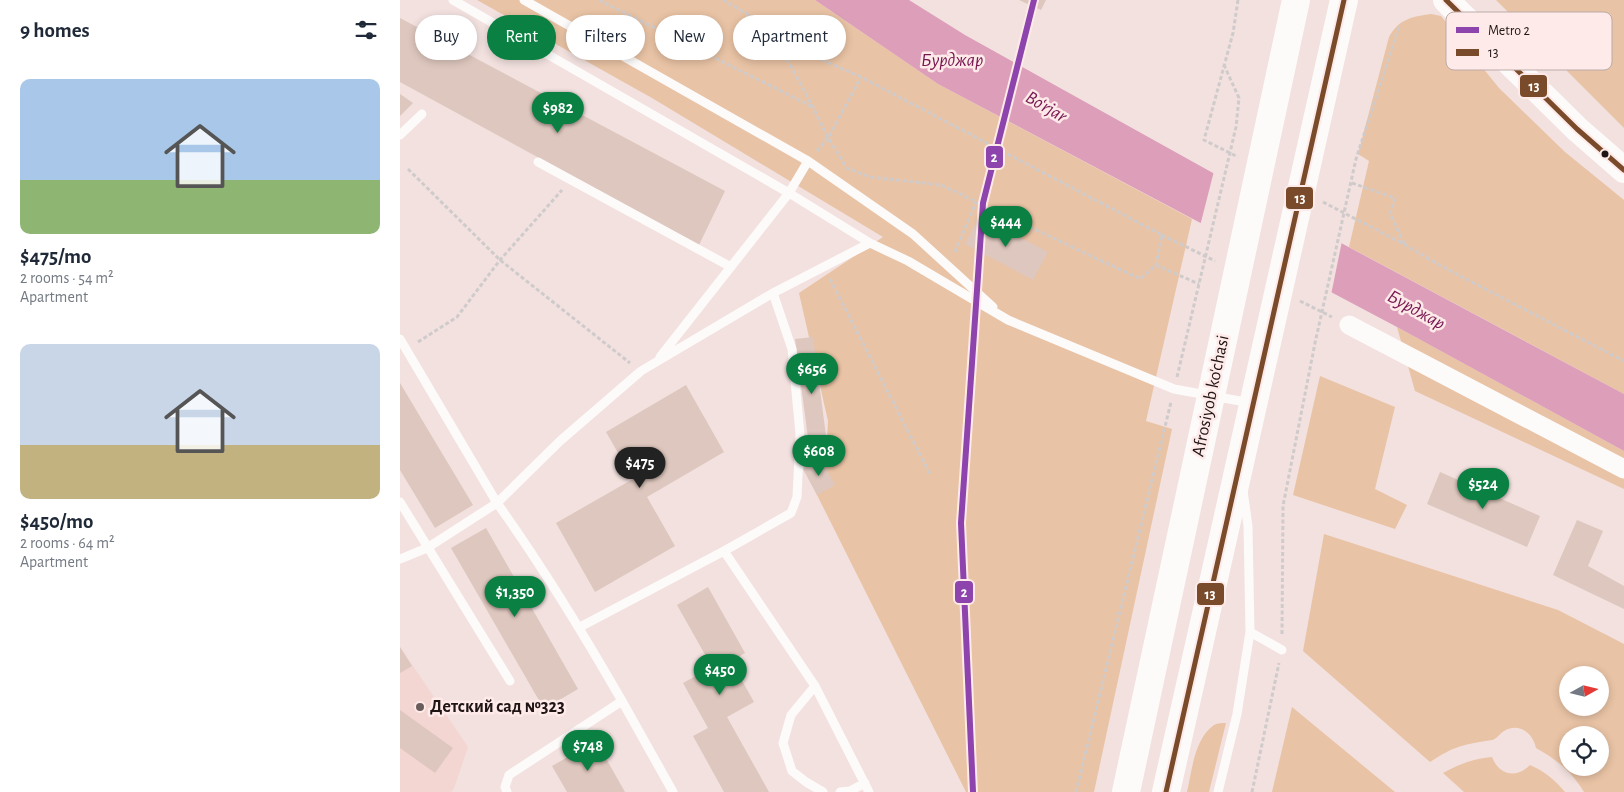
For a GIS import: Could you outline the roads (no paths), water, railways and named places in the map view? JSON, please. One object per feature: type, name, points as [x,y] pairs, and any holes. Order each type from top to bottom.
[{"type":"main road","name":"Afrosiyob ko'chasi","points":[[1126,792],[1296,0]]},
{"type":"main road","points":[[1166,792],[1344,0]]},
{"type":"street","points":[[1446,0],[1458,12]]},
{"type":"street","points":[[1472,0],[1484,12]]},
{"type":"street","points":[[1517,70],[1577,129],[1624,170]]},
{"type":"street","points":[[1542,70],[1624,151]]},
{"type":"street","points":[[1349,325],[1624,469]]},
{"type":"lane","points":[[453,0],[789,193],[870,243],[908,261],[1008,320],[1174,389],[1212,394],[1253,404]]},
{"type":"lane","points":[[524,0],[808,161],[913,234],[1008,320]]},
{"type":"lane","points":[[400,135],[422,114]]},
{"type":"lane","points":[[657,361],[789,193],[808,161]]},
{"type":"lane","points":[[538,162],[731,267]]},
{"type":"lane","points":[[400,559],[427,548],[497,503],[560,441],[641,371],[772,292],[870,243]]},
{"type":"lane","points":[[580,627],[724,552],[791,512],[797,497],[800,434],[792,349],[772,292]]},
{"type":"lane","points":[[400,339],[403,352],[497,503],[580,627],[673,792]]},
{"type":"lane","points":[[1218,792],[1237,714],[1250,632],[1248,526],[1240,463]]},
{"type":"lane","points":[[400,502],[510,681]]},
{"type":"lane","points":[[724,552],[815,686],[869,792]]},
{"type":"lane","points":[[1250,632],[1282,650]]},
{"type":"lane","points":[[815,686],[791,715],[783,743],[792,771],[823,792]]},
{"type":"lane","points":[[508,792],[505,787],[509,775],[622,701]]},
{"type":"lane","points":[[840,792],[850,791],[865,782]]},
{"type":"water","name":"Бурджар","points":[[815,0],[909,0],[965,35],[1213,173],[1624,394],[1624,451],[1397,327],[938,84],[846,21],[846,15],[837,15]]},
{"type":"metro line","name":"2","points":[[973,792],[961,523],[983,203],[1034,0]]},
{"type":"place","name":"Детский сад №323","points":[[420,707]]},
{"type":"water label","name":"Bo‘rjar","points":[[1046,107]]}]
